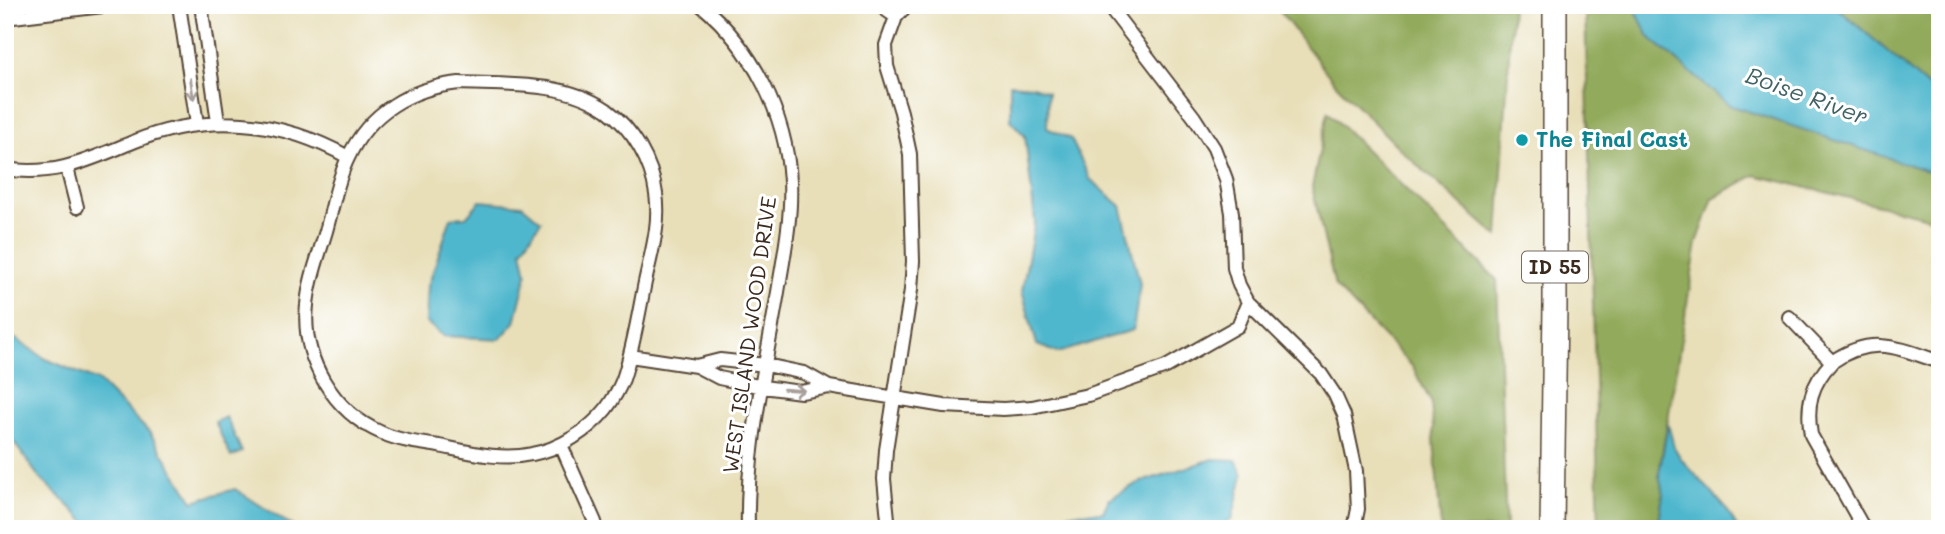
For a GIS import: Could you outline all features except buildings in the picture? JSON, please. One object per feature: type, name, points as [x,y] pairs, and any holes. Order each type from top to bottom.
[{"type":"highway","name":"ID 55","points":[[1552,529],[1555,5]]},
{"type":"street","points":[[5,18],[111,5]]},
{"type":"street","points":[[179,5],[197,124]]},
{"type":"street","points":[[201,5],[218,122]]},
{"type":"street","name":"WEST ISLAND WOOD DRIVE","points":[[701,5],[729,32],[759,75],[776,115],[787,153],[790,180],[789,228],[762,387],[749,483],[748,529]]},
{"type":"street","points":[[879,5],[896,17]]},
{"type":"street","points":[[889,529],[884,479],[913,261],[910,154],[886,45],[896,17],[907,5]]},
{"type":"street","points":[[1108,5],[1194,117],[1214,148],[1226,179],[1232,213],[1234,268],[1248,302],[1321,374],[1335,395],[1344,415],[1356,471],[1358,509],[1354,529]]},
{"type":"street","points":[[187,57],[208,54]]},
{"type":"street","points":[[459,83],[561,90],[593,102],[609,112],[634,138],[650,169],[656,195],[656,223],[630,356],[622,382],[606,409],[586,429],[561,445],[532,454],[503,457],[402,439],[381,433],[360,421],[329,390],[317,369],[309,346],[306,324],[311,283],[348,157],[361,135],[377,117],[397,101],[421,90],[459,83]]},
{"type":"street","points":[[5,169],[26,172],[68,168],[154,134],[218,122],[264,126],[289,132],[317,141],[348,157]]},
{"type":"street","points":[[68,168],[78,207]]},
{"type":"street","points":[[696,366],[720,359],[804,373],[829,387],[894,398],[964,408],[1032,407],[1088,395],[1153,372],[1215,341],[1238,326],[1248,302]]},
{"type":"street","points":[[1788,317],[1832,362]]},
{"type":"street","points":[[1864,529],[1811,435],[1808,419],[1811,395],[1821,373],[1845,352],[1861,346],[1893,346],[1940,362]]},
{"type":"street","points":[[630,356],[696,366],[719,378],[762,387],[801,392],[829,387]]},
{"type":"street","points":[[561,445],[596,522]]},
{"type":"green space","points":[[1275,5],[1512,5],[1498,237],[1404,153],[1334,82]]},
{"type":"green space","points":[[1585,5],[1633,5],[1649,37],[1729,105],[1940,175],[1940,220],[1755,175],[1713,198],[1697,243],[1659,474],[1663,494],[1658,529],[1599,529]]},
{"type":"green space","points":[[1834,5],[1940,5],[1940,97]]},
{"type":"green space","points":[[1328,112],[1497,280],[1506,529],[1441,529],[1431,402],[1412,366],[1335,286],[1312,187]]},
{"type":"water","name":"Boise River","points":[[1633,5],[1834,5],[1940,97],[1940,175],[1729,105],[1649,37]]},
{"type":"water","points":[[1010,84],[1033,86],[1048,92],[1047,128],[1071,139],[1090,179],[1121,206],[1140,284],[1133,330],[1058,353],[1037,345],[1022,291],[1035,221],[1025,136],[1010,120]]},
{"type":"water","points":[[480,201],[522,205],[541,221],[522,250],[527,274],[515,322],[500,339],[443,336],[426,322],[428,286],[451,218],[466,217]]},
{"type":"water","points":[[5,332],[46,359],[98,381],[150,433],[193,501],[235,489],[297,529],[93,529],[39,477],[7,433]]},
{"type":"water","points":[[226,417],[242,452],[231,457],[215,422]]},
{"type":"water","points":[[1668,424],[1674,447],[1682,460],[1725,507],[1738,529],[1658,529],[1663,494],[1659,474]]},
{"type":"water","points":[[1213,459],[1236,460],[1243,475],[1232,519],[1216,529],[1038,529],[1041,520],[1073,513],[1103,512],[1109,499],[1138,483]]},
{"type":"place","name":"The Final Cast","points":[[1522,140]]}]
